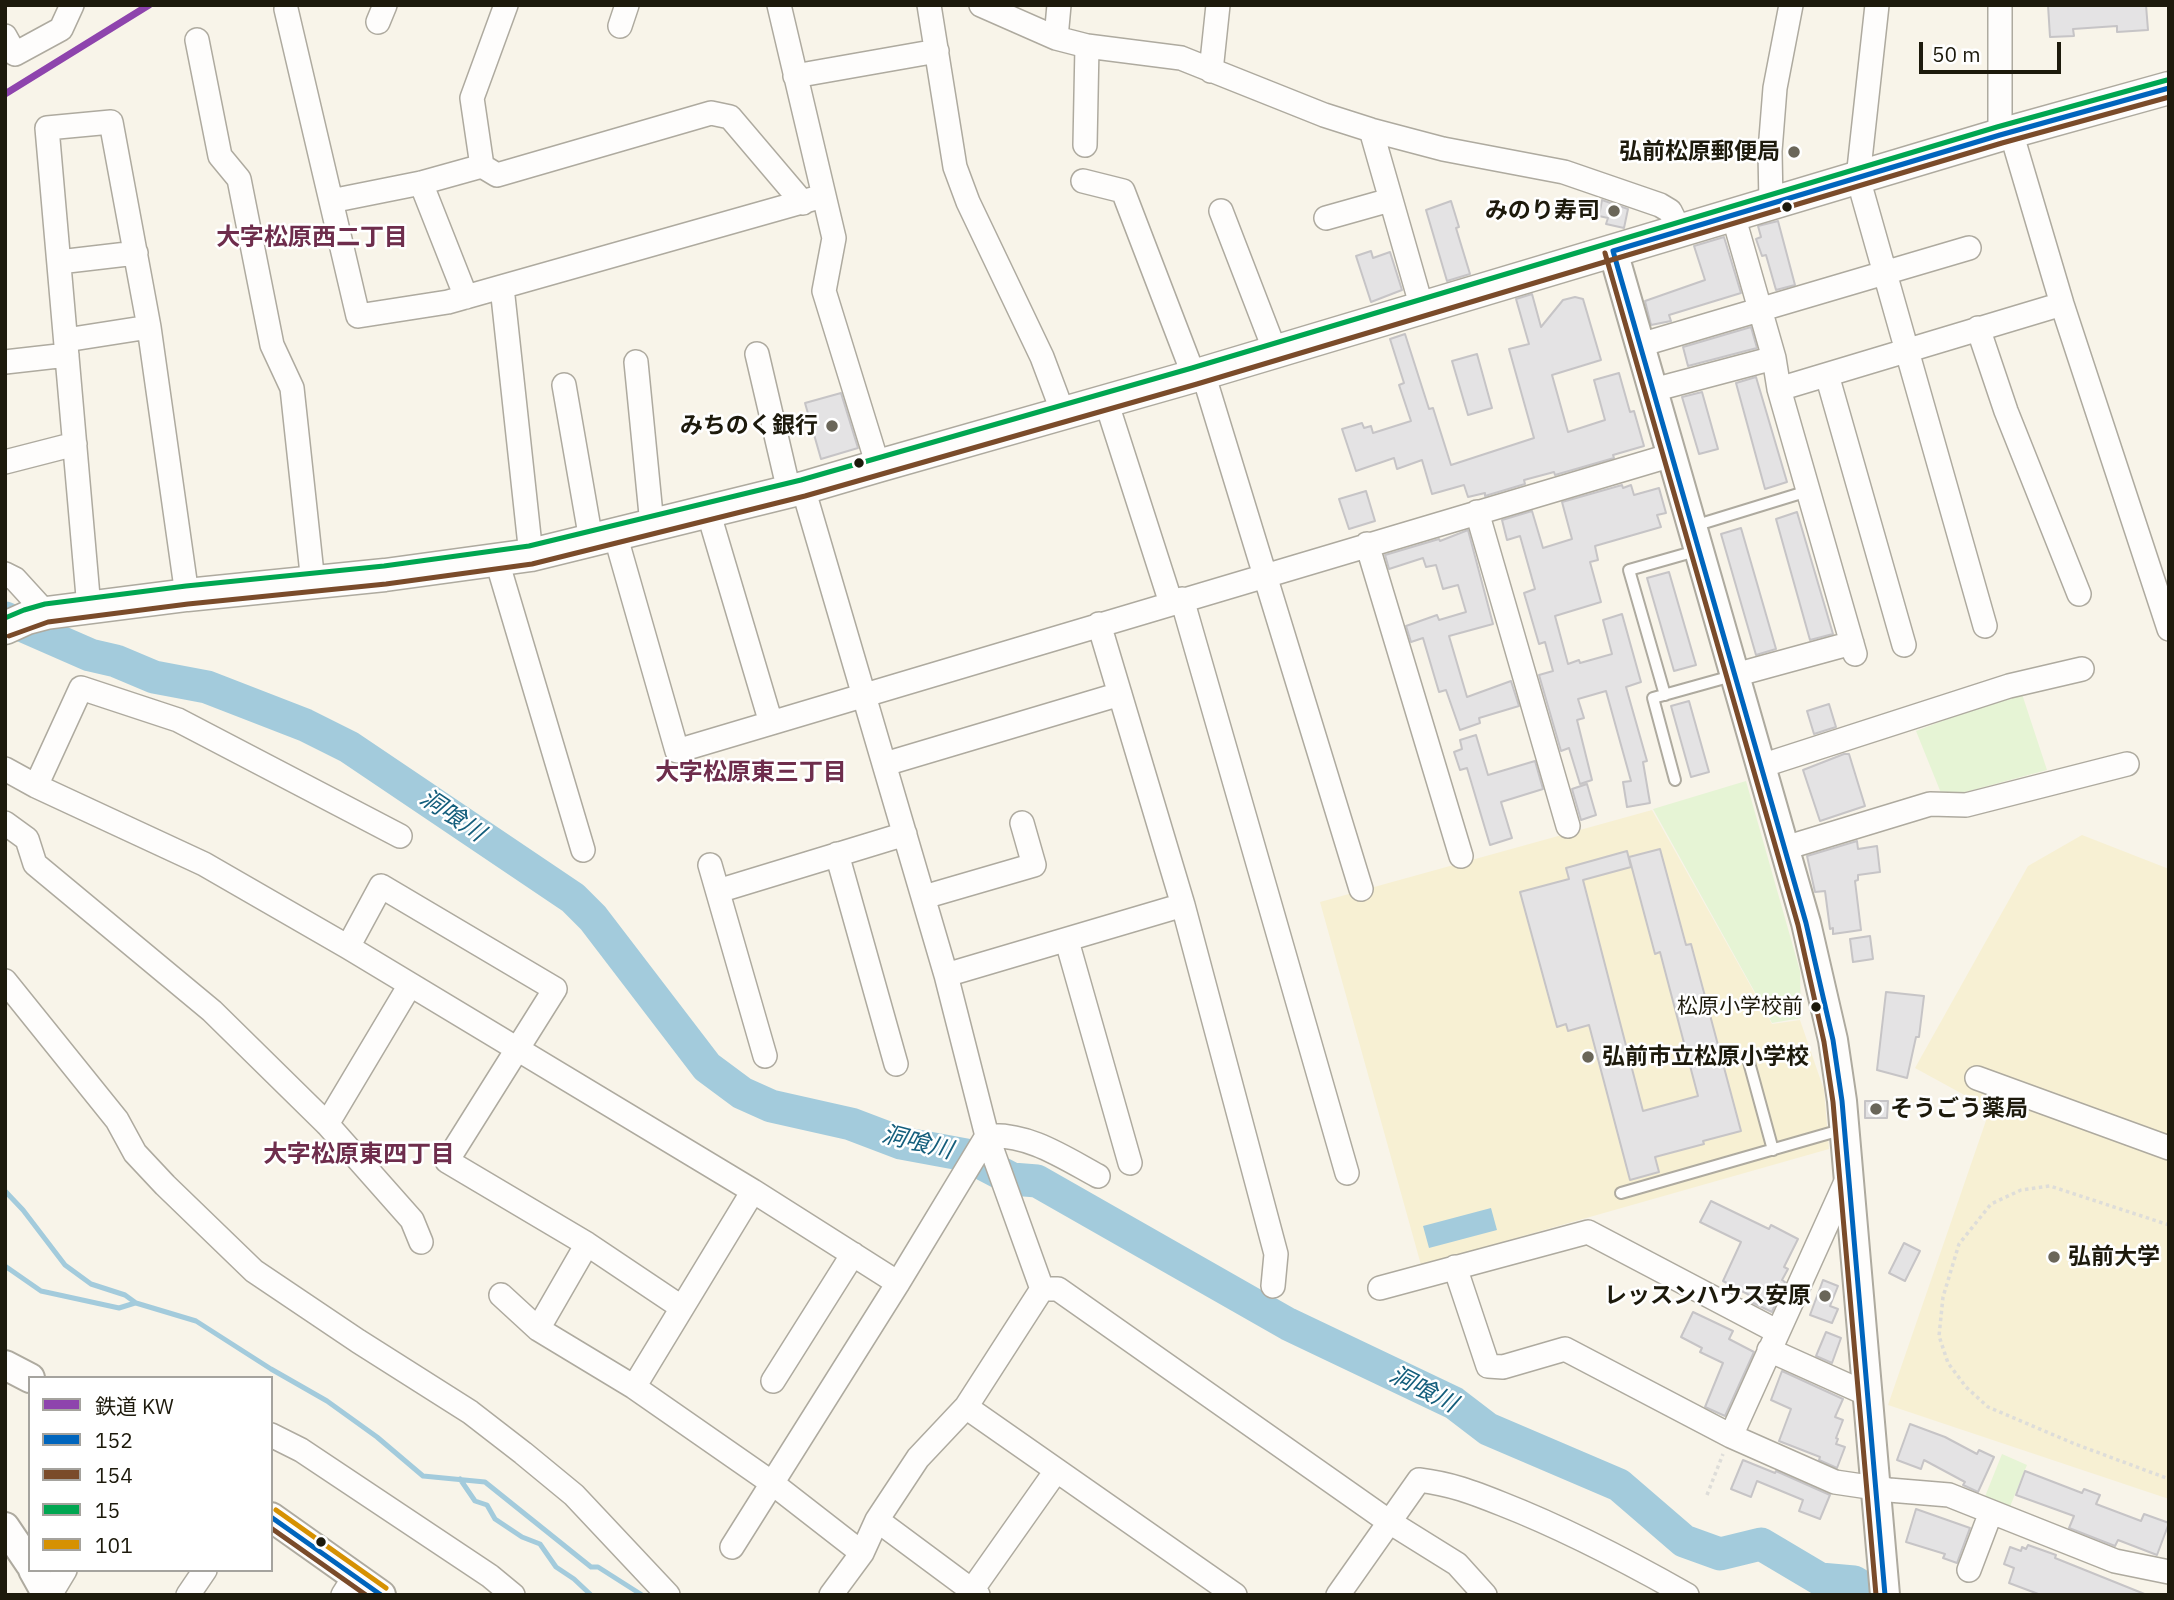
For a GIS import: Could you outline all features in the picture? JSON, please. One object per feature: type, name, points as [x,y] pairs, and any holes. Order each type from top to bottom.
[{"type":"main road","points":[[26,620],[89,608],[187,595],[497,561],[652,525],[796,489],[1106,401],[2006,133],[2169,88]]},
{"type":"street","points":[[5,36],[15,54],[61,29],[72,5]]},
{"type":"street","points":[[482,166],[472,98],[506,5]]},
{"type":"street","points":[[779,5],[795,76],[813,200]]},
{"type":"street","points":[[929,5],[955,167],[968,202],[1042,357],[1063,413]]},
{"type":"street","points":[[982,5],[1056,38],[1087,46],[1181,58],[1324,115],[1371,130],[1443,149],[1564,172],[1660,205],[1670,211],[1680,231]]},
{"type":"street","points":[[1056,38],[1059,5]]},
{"type":"street","points":[[1211,71],[1218,5]]},
{"type":"street","points":[[1771,204],[1770,151],[1775,88],[1791,5]]},
{"type":"street","points":[[1877,5],[1858,178],[1985,626]]},
{"type":"street","points":[[2000,5],[2006,133],[2169,629]]},
{"type":"street","points":[[286,9],[358,316],[448,302],[813,200]]},
{"type":"street","points":[[197,40],[220,156],[239,180],[272,345],[292,388],[313,583]]},
{"type":"street","points":[[1085,145],[1087,46]]},
{"type":"street","points":[[795,76],[937,51]]},
{"type":"street","points":[[331,201],[421,183],[482,166],[497,175],[711,113],[730,117],[813,200],[834,238],[824,291],[878,466]]},
{"type":"street","points":[[89,608],[47,128],[111,122],[149,327],[187,595]]},
{"type":"street","points":[[1371,130],[1422,308]]},
{"type":"street","points":[[1083,181],[1124,191],[1199,374],[1265,574],[1361,889]]},
{"type":"street","points":[[421,183],[466,297]]},
{"type":"street","points":[[1326,218],[1390,200]]},
{"type":"street","points":[[1221,211],[1275,351]]},
{"type":"street","points":[[1733,215],[1761,308],[1779,389],[1854,648],[1735,675]]},
{"type":"street","points":[[1640,345],[1969,248]]},
{"type":"street","points":[[1613,251],[1785,848],[1822,987],[1833,1040],[1845,1129],[1885,1595]]},
{"type":"street","points":[[59,262],[136,253]]},
{"type":"street","points":[[502,287],[531,555]]},
{"type":"street","points":[[1779,389],[2062,304]]},
{"type":"street","points":[[5,362],[149,327]]},
{"type":"street","points":[[1978,328],[2006,411],[2079,594]]},
{"type":"street","points":[[758,354],[796,489],[864,695],[924,897],[987,1136],[1042,1289]]},
{"type":"street","points":[[1653,390],[1774,358]]},
{"type":"street","points":[[636,362],[652,525]]},
{"type":"street","points":[[1827,375],[1904,645]]},
{"type":"street","points":[[565,385],[603,537],[677,751],[1672,455]]},
{"type":"street","points":[[1106,401],[1176,601],[1347,1173]]},
{"type":"street","points":[[5,462],[75,444]]},
{"type":"street","points":[[708,511],[771,723]]},
{"type":"street","points":[[1477,512],[1568,826]]},
{"type":"street","points":[[1367,544],[1461,856]]},
{"type":"street","points":[[497,561],[583,850]]},
{"type":"street","points":[[5,574],[15,579],[26,620]]},
{"type":"street","points":[[1099,624],[1183,905],[1276,1254],[1273,1286]]},
{"type":"street","points":[[1761,766],[2009,686],[2082,669]]},
{"type":"street","points":[[36,786],[80,688],[178,720],[400,836]]},
{"type":"street","points":[[885,764],[1120,694]]},
{"type":"street","points":[[1785,848],[1930,804],[1966,805],[2127,764]]},
{"type":"street","points":[[5,769],[204,864],[518,1048],[898,1283]]},
{"type":"street","points":[[5,823],[27,839],[35,864],[212,1011],[327,1124],[412,1220],[421,1242]]},
{"type":"street","points":[[924,897],[1034,865],[1022,823]]},
{"type":"street","points":[[718,891],[905,834]]},
{"type":"street","points":[[837,854],[896,1064]]},
{"type":"street","points":[[710,865],[765,1056]]},
{"type":"street","points":[[348,947],[381,886],[555,989],[447,1160],[587,1244],[681,1307]]},
{"type":"street","points":[[946,975],[1183,905]]},
{"type":"street","points":[[1067,941],[1130,1163]]},
{"type":"street","points":[[5,981],[117,1120],[135,1153],[254,1271],[470,1412],[502,1437],[574,1495],[668,1595]]},
{"type":"street","points":[[327,1124],[410,985]]},
{"type":"street","points":[[1978,1078],[2169,1148]]},
{"type":"street","points":[[987,1136],[1005,1135],[1034,1143],[1098,1175]]},
{"type":"street","points":[[732,1547],[987,1136]]},
{"type":"street","points":[[1731,1436],[1849,1175]]},
{"type":"street","points":[[634,1387],[753,1191]]},
{"type":"street","points":[[1380,1288],[1588,1232],[1867,1394]]},
{"type":"street","points":[[538,1329],[587,1244]]},
{"type":"street","points":[[773,1381],[853,1254]]},
{"type":"street","points":[[1455,1267],[1488,1366],[1503,1367],[1565,1349],[1731,1436],[1835,1482],[1949,1495],[2115,1561],[2169,1572]]},
{"type":"street","points":[[831,1595],[862,1553],[877,1520],[918,1458],[966,1407],[1042,1289]]},
{"type":"street","points":[[1042,1289],[1058,1289],[1388,1521],[1457,1564],[1485,1595]]},
{"type":"street","points":[[501,1295],[538,1329],[634,1387],[772,1483],[862,1553]]},
{"type":"street","points":[[5,1365],[28,1377]]},
{"type":"street","points":[[966,1407],[1235,1595]]},
{"type":"street","points":[[273,1436],[312,1458],[490,1576],[513,1595]]},
{"type":"street","points":[[877,1520],[975,1592],[1056,1471]]},
{"type":"street","points":[[1338,1595],[1419,1480],[1450,1484],[1538,1518],[1636,1566],[1687,1595]]},
{"type":"street","points":[[1969,1570],[1991,1512]]},
{"type":"street","points":[[273,1519],[349,1585],[381,1595]]},
{"type":"street","points":[[5,1527],[28,1561]]},
{"type":"street","points":[[34,1572],[48,1595],[64,1572]]},
{"type":"street","points":[[188,1595],[204,1572]]},
{"type":"lane","points":[[1665,695],[1629,570],[1808,491]]},
{"type":"lane","points":[[1675,780],[1653,698],[1735,675]]},
{"type":"lane","points":[[1747,1055],[1773,1150]]},
{"type":"lane","points":[[1621,1193],[1845,1129]]},
{"type":"path","points":[[2169,1225],[2050,1186],[2021,1190],[1991,1204],[1959,1244],[1943,1297],[1939,1336],[1948,1363],[1966,1387],[1988,1407],[2075,1444],[2169,1479]]},
{"type":"path","points":[[1707,1494],[1731,1436]]},
{"type":"shaded area","name":"弘前市立松原小学校","points":[[1652,810],[1772,1024],[1800,1020],[1824,1090],[1829,1149],[1421,1265],[1320,902]]},
{"type":"shaded area","name":"弘前大学","points":[[2082,835],[2169,869],[2169,1499],[1888,1405],[1990,1109],[1915,1068],[2028,866]]},
{"type":"green space","points":[[2021,691],[2047,770],[1943,798],[1916,731]]},
{"type":"green space","points":[[1746,781],[1800,971],[1801,1018],[1772,1023],[1653,809]]},
{"type":"green space","points":[[2002,1454],[2027,1465],[2009,1509],[1984,1499]]},
{"type":"water","points":[[1491,1208],[1497,1230],[1429,1248],[1423,1226]]},
{"type":"building","points":[[2048,5],[2146,5],[2148,30],[2117,32],[2117,26],[2073,29],[2074,36],[2050,37]]},
{"type":"building","name":"みのり寿司","points":[[1602,200],[1628,209],[1624,228],[1606,224],[1608,218],[1599,216]]},
{"type":"building","points":[[1451,201],[1470,274],[1447,281],[1426,210]]},
{"type":"building","points":[[1778,221],[1795,285],[1776,290],[1766,255],[1762,256],[1756,239],[1761,237],[1758,226]]},
{"type":"building","points":[[1724,237],[1741,293],[1669,315],[1671,321],[1651,325],[1645,301],[1705,280],[1694,246]]},
{"type":"building","points":[[1371,251],[1373,258],[1390,252],[1402,290],[1371,302],[1356,256]]},
{"type":"building","points":[[1532,294],[1541,327],[1563,300],[1575,297],[1583,299],[1601,360],[1552,375],[1568,432],[1605,420],[1594,380],[1619,373],[1630,412],[1634,411],[1644,446],[1613,455],[1614,458],[1555,475],[1554,472],[1524,480],[1525,484],[1485,496],[1485,493],[1468,497],[1464,485],[1432,494],[1422,460],[1397,469],[1394,458],[1356,471],[1342,429],[1362,423],[1364,428],[1371,426],[1373,433],[1411,421],[1399,385],[1404,383],[1390,339],[1405,334],[1429,409],[1433,408],[1451,465],[1534,438],[1509,349],[1529,344],[1516,299]]},
{"type":"building","points":[[1751,327],[1757,348],[1688,366],[1683,347]]},
{"type":"building","points":[[1477,354],[1492,408],[1468,415],[1452,361]]},
{"type":"building","points":[[1756,377],[1787,482],[1765,489],[1736,383]]},
{"type":"building","points":[[1702,392],[1718,449],[1699,454],[1682,397]]},
{"type":"building","name":"みちのく銀行","points":[[841,393],[858,448],[821,459],[805,403]]},
{"type":"building","points":[[1622,485],[1623,488],[1631,485],[1634,495],[1659,488],[1666,513],[1657,515],[1661,527],[1595,546],[1598,560],[1590,562],[1601,602],[1555,616],[1568,664],[1612,654],[1603,620],[1622,614],[1641,682],[1626,687],[1647,761],[1643,762],[1650,803],[1627,807],[1623,782],[1631,781],[1606,691],[1578,699],[1584,718],[1577,720],[1592,780],[1580,784],[1569,748],[1561,751],[1539,675],[1553,671],[1545,642],[1539,644],[1524,593],[1535,589],[1520,536],[1507,540],[1502,520],[1532,511],[1543,548],[1572,539],[1562,502]]},
{"type":"building","points":[[1366,491],[1375,521],[1349,529],[1339,499]]},
{"type":"building","points":[[1797,512],[1833,634],[1810,640],[1776,519]]},
{"type":"building","points":[[1741,528],[1776,649],[1756,655],[1721,534]]},
{"type":"building","points":[[1468,530],[1493,624],[1449,636],[1467,697],[1511,681],[1519,706],[1479,718],[1480,723],[1460,730],[1446,690],[1439,692],[1423,638],[1411,642],[1406,626],[1437,615],[1439,620],[1466,612],[1458,585],[1443,589],[1436,565],[1426,567],[1423,558],[1389,569],[1385,555],[1439,539],[1440,541]]},
{"type":"building","points":[[1669,572],[1696,665],[1674,671],[1647,578]]},
{"type":"building","points":[[1689,701],[1709,772],[1691,777],[1671,706]]},
{"type":"building","points":[[1829,704],[1836,727],[1814,734],[1807,711]]},
{"type":"building","points":[[1476,735],[1488,775],[1535,761],[1543,789],[1501,802],[1512,838],[1490,845],[1467,768],[1460,770],[1454,752],[1462,749],[1460,740]]},
{"type":"building","points":[[1849,754],[1865,806],[1820,821],[1803,770]]},
{"type":"building","points":[[1587,784],[1596,815],[1581,820],[1572,789]]},
{"type":"building","points":[[1857,841],[1858,849],[1877,846],[1880,872],[1858,875],[1858,880],[1855,881],[1861,930],[1833,934],[1825,891],[1815,892],[1807,856]]},
{"type":"building","points":[[1660,849],[1686,945],[1691,944],[1741,1131],[1655,1157],[1659,1172],[1630,1180],[1589,1025],[1568,1031],[1566,1024],[1557,1027],[1520,892],[1569,879],[1566,868],[1627,851],[1631,867],[1583,880],[1643,1111],[1698,1096],[1660,952],[1655,954],[1629,857]]},
{"type":"building","points":[[1870,936],[1873,959],[1853,962],[1850,939]]},
{"type":"building","points":[[1886,992],[1924,996],[1919,1037],[1916,1037],[1907,1078],[1877,1070]]},
{"type":"building","name":"そうごう薬局","points":[[1865,1101],[1888,1101],[1887,1118],[1865,1118]]},
{"type":"building","points":[[1711,1201],[1769,1229],[1771,1225],[1798,1239],[1784,1267],[1788,1269],[1782,1280],[1785,1282],[1772,1312],[1751,1302],[1753,1297],[1723,1281],[1741,1242],[1700,1222]]},
{"type":"building","points":[[1904,1243],[1920,1251],[1905,1281],[1889,1273]]},
{"type":"building","name":"レッスンハウス安原","points":[[1823,1280],[1838,1286],[1830,1306],[1838,1309],[1832,1323],[1810,1315]]},
{"type":"building","points":[[1693,1312],[1733,1331],[1729,1339],[1754,1352],[1725,1416],[1705,1407],[1723,1363],[1700,1352],[1702,1348],[1681,1337]]},
{"type":"building","points":[[1826,1332],[1841,1338],[1832,1363],[1816,1356]]},
{"type":"building","points":[[1782,1371],[1843,1399],[1835,1417],[1843,1420],[1836,1444],[1845,1447],[1837,1468],[1819,1460],[1820,1457],[1779,1441],[1791,1409],[1771,1400]]},
{"type":"building","points":[[1910,1424],[1945,1437],[1977,1454],[1979,1450],[1994,1457],[1978,1492],[1924,1460],[1921,1469],[1897,1460]]},
{"type":"building","points":[[1743,1460],[1775,1473],[1776,1471],[1830,1495],[1820,1519],[1799,1511],[1803,1500],[1757,1481],[1751,1497],[1731,1489]]},
{"type":"building","points":[[2025,1471],[2082,1493],[2084,1489],[2100,1495],[2096,1504],[2141,1521],[2144,1514],[2169,1523],[2157,1555],[2118,1540],[2115,1546],[2069,1528],[2074,1516],[2016,1495]]},
{"type":"building","points":[[1916,1509],[1970,1528],[1957,1563],[1943,1558],[1945,1554],[1906,1542]]},
{"type":"building","points":[[2028,1545],[2147,1595],[2041,1595],[2009,1583],[2014,1568],[2004,1564],[2010,1547],[2021,1551],[2022,1547],[2026,1549]]},
{"type":"waterway","name":"洞喰川","points":[[5,618],[90,655],[116,661],[154,677],[207,687],[305,725],[349,747],[573,898],[593,918],[707,1067],[742,1093],[771,1106],[851,1124],[901,1143],[966,1155],[1012,1179],[1037,1181],[1288,1324],[1454,1403],[1488,1429],[1619,1485],[1684,1541],[1720,1554],[1761,1544],[1820,1579],[1854,1582],[1876,1595]]},
{"type":"waterway","points":[[5,1191],[65,1265],[91,1284],[125,1295],[136,1303],[196,1321],[327,1401],[377,1437],[423,1476],[485,1482],[591,1567],[598,1567],[642,1595]]},
{"type":"waterway","points":[[5,1266],[41,1291],[119,1308],[135,1303]]},
{"type":"waterway","points":[[460,1479],[475,1501],[487,1505],[495,1519],[522,1537],[540,1544],[556,1567],[591,1595]]},
{"type":"rail line","name":"KW","points":[[5,94],[149,5]]},
{"type":"transit line","name":"15","points":[[5,618],[45,604],[186,586],[384,566],[529,546],[801,480],[1192,368],[1997,127],[2167,80]]},
{"type":"transit line","name":"152","points":[[1613,251],[2000,135],[2169,88]]},
{"type":"transit line","name":"154","points":[[9,636],[48,622],[188,604],[386,584],[532,564],[805,496],[1197,384],[2002,143],[2169,97]]},
{"type":"transit line","name":"152","points":[[1613,251],[1806,923],[1833,1040],[1842,1101],[1885,1595]]},
{"type":"transit line","name":"154","points":[[1605,253],[1798,925],[1824,1042],[1833,1102],[1876,1595]]},
{"type":"transit line","name":"101","points":[[276,1510],[386,1588]]},
{"type":"transit line","name":"152","points":[[273,1518],[381,1595]]},
{"type":"transit line","name":"154","points":[[273,1529],[366,1595]]},
{"type":"place","name":"弘前松原郵便局","points":[[1794,152]]},
{"type":"place","name":"みのり寿司","points":[[1614,211]]},
{"type":"place","name":"みちのく銀行","points":[[832,426]]},
{"type":"place","name":"松原小学校前","points":[[1816,1007]]},
{"type":"place","name":"弘前市立松原小学校","points":[[1588,1057]]},
{"type":"place","name":"そうごう薬局","points":[[1876,1109]]},
{"type":"place","name":"弘前大学","points":[[2054,1257]]},
{"type":"place","name":"レッスンハウス安原","points":[[1825,1296]]},
{"type":"district","name":"大字松原西二丁目","points":[[312,238]]},
{"type":"district","name":"大字松原東三丁目","points":[[751,773]]},
{"type":"district","name":"大字松原東四丁目","points":[[359,1155]]}]
